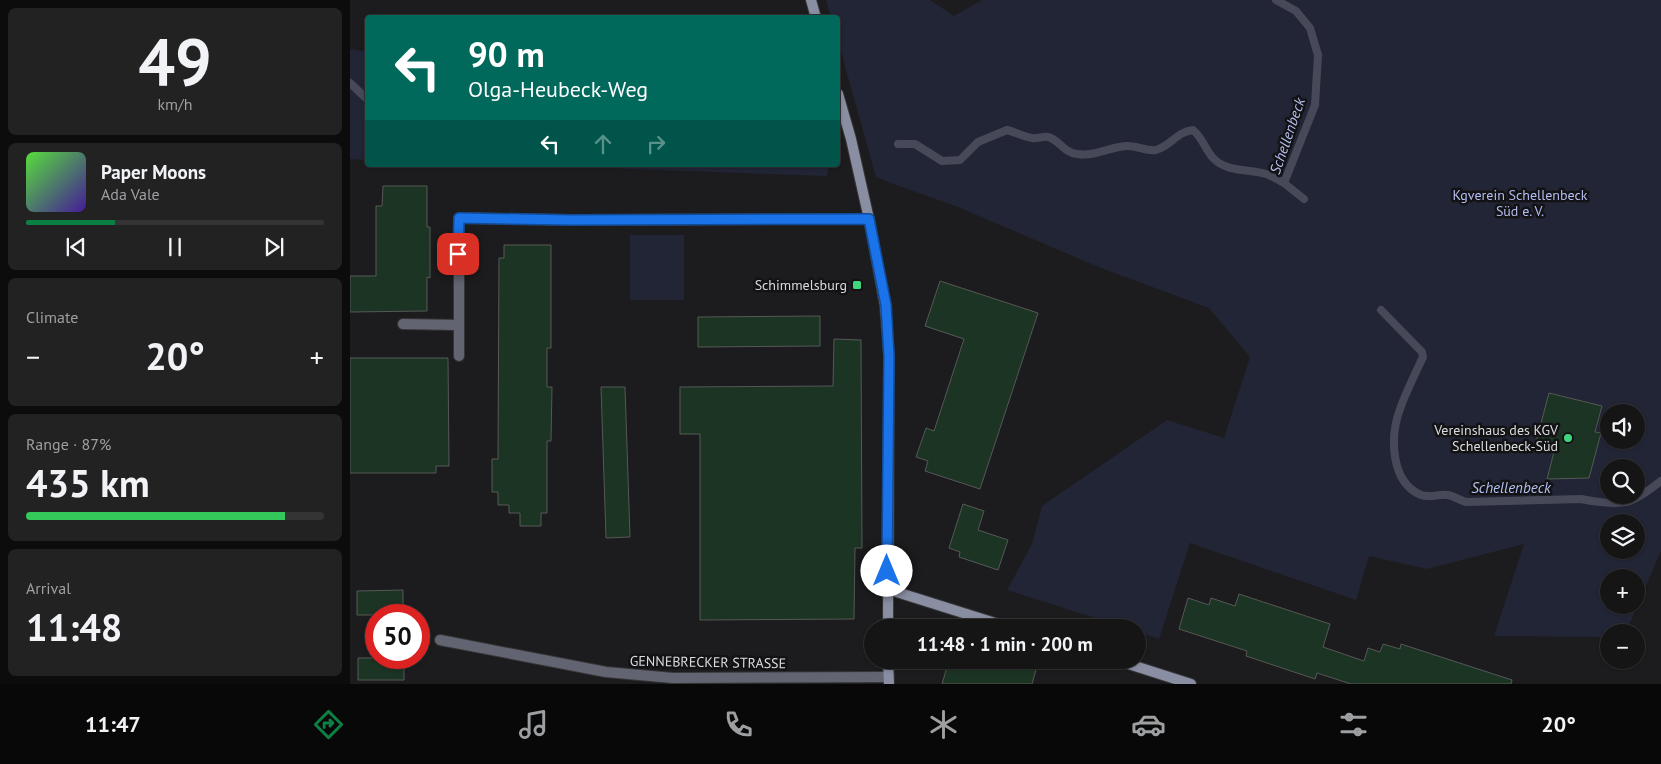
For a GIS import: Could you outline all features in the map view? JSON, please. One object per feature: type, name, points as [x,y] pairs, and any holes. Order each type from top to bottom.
[{"type":"main road","points":[[810,0],[815,15]]},
{"type":"main road","points":[[840,101],[851,139],[886,305],[889,356],[888,619]]},
{"type":"main road","points":[[887,589],[982,619]]},
{"type":"main road","points":[[1144,669],[1191,684]]},
{"type":"street","points":[[459,356],[459,218],[571,220],[869,219]]},
{"type":"street","points":[[403,324],[458,325]]},
{"type":"street","name":"GENNEBRECKER STRASSE","points":[[440,640],[606,672],[672,678],[888,681]]},
{"type":"green space","name":"Kgverein Schellenbeck Süd e. V.","points":[[826,0],[930,0],[954,16],[982,0],[1661,0],[1661,551],[1645,588],[1645,569],[1600,569],[1600,614],[1634,614],[1629,624],[1600,624],[1600,637],[1494,636],[1524,544],[1427,569],[1369,556],[1356,600],[1190,543],[1159,639],[1146,635],[1146,619],[1098,619],[1007,590],[1032,544],[1042,506],[1167,420],[1224,438],[1250,357],[1209,308],[1101,268],[958,207],[876,177],[840,48],[840,15],[830,15]]},
{"type":"green space","points":[[350,49],[365,52],[365,160],[350,159]]},
{"type":"green space","points":[[577,167],[829,167],[827,176]]},
{"type":"green space","points":[[630,235],[684,235],[684,300],[630,300]]},
{"type":"building","points":[[383,186],[427,186],[427,227],[430,227],[430,278],[427,277],[427,311],[350,312],[350,276],[376,276],[376,206],[382,206]]},
{"type":"building","points":[[504,245],[551,245],[551,348],[547,348],[547,387],[552,387],[551,441],[547,441],[547,513],[541,513],[541,526],[520,526],[520,513],[509,513],[509,505],[498,505],[498,492],[492,492],[492,459],[498,459],[499,258],[504,258]]},
{"type":"building","points":[[940,281],[1038,313],[980,489],[925,471],[928,461],[916,457],[926,428],[934,431],[964,339],[925,326]]},
{"type":"building","points":[[820,316],[820,346],[698,347],[698,317]]},
{"type":"building","points":[[834,339],[861,340],[862,548],[855,548],[854,619],[700,620],[700,434],[680,434],[680,387],[833,386]]},
{"type":"building","points":[[350,358],[448,358],[449,466],[436,466],[436,473],[350,473]]},
{"type":"building","points":[[601,387],[625,387],[630,537],[606,538]]},
{"type":"building","name":"Vereinshaus des KGV Schellenbeck-Süd","points":[[1549,393],[1600,406],[1595,432],[1600,433],[1600,437],[1589,478],[1547,479],[1555,448],[1536,442]]},
{"type":"building","points":[[963,504],[984,511],[978,530],[1008,540],[998,570],[959,557],[960,552],[949,548]]},
{"type":"building","points":[[403,590],[403,604],[365,604],[365,615],[357,615],[357,591]]},
{"type":"building","points":[[1239,594],[1330,624],[1323,647],[1364,661],[1368,648],[1380,652],[1383,644],[1400,649],[1401,644],[1512,680],[1511,684],[1351,684],[1317,673],[1315,679],[1246,656],[1247,651],[1179,629],[1188,598],[1209,605],[1211,598],[1235,606]]},
{"type":"building","points":[[358,658],[365,658],[365,669],[404,669],[404,680],[358,680]]},
{"type":"building","points":[[946,669],[1036,669],[1032,684],[942,684]]},
{"type":"waterway","name":"Schellenbeck","points":[[1276,0],[1296,11],[1310,28],[1318,55],[1315,105],[1284,183],[1304,199]]},
{"type":"waterway","points":[[350,83],[365,97]]},
{"type":"waterway","points":[[898,144],[915,144],[942,161],[960,160],[978,142],[1007,130],[1026,137],[1052,138],[1068,151],[1083,155],[1126,146],[1156,150],[1182,133],[1193,130],[1219,163],[1232,168],[1266,174],[1284,183]]},
{"type":"waterway","name":"Schellenbeck","points":[[1381,310],[1422,352],[1423,357],[1400,409],[1395,432],[1394,445],[1398,469],[1403,480],[1411,489],[1421,495],[1448,495],[1466,502],[1581,499],[1619,503],[1638,497],[1661,481]]},
{"type":"place","name":"Schimmelsburg","points":[[857,285]]},
{"type":"place","name":"Vereinshaus des KGV Schellenbeck-Süd","points":[[1568,438]]},
{"type":"route","points":[[458,254],[459,218],[571,220],[869,219],[886,305],[889,356],[887,571]]}]
